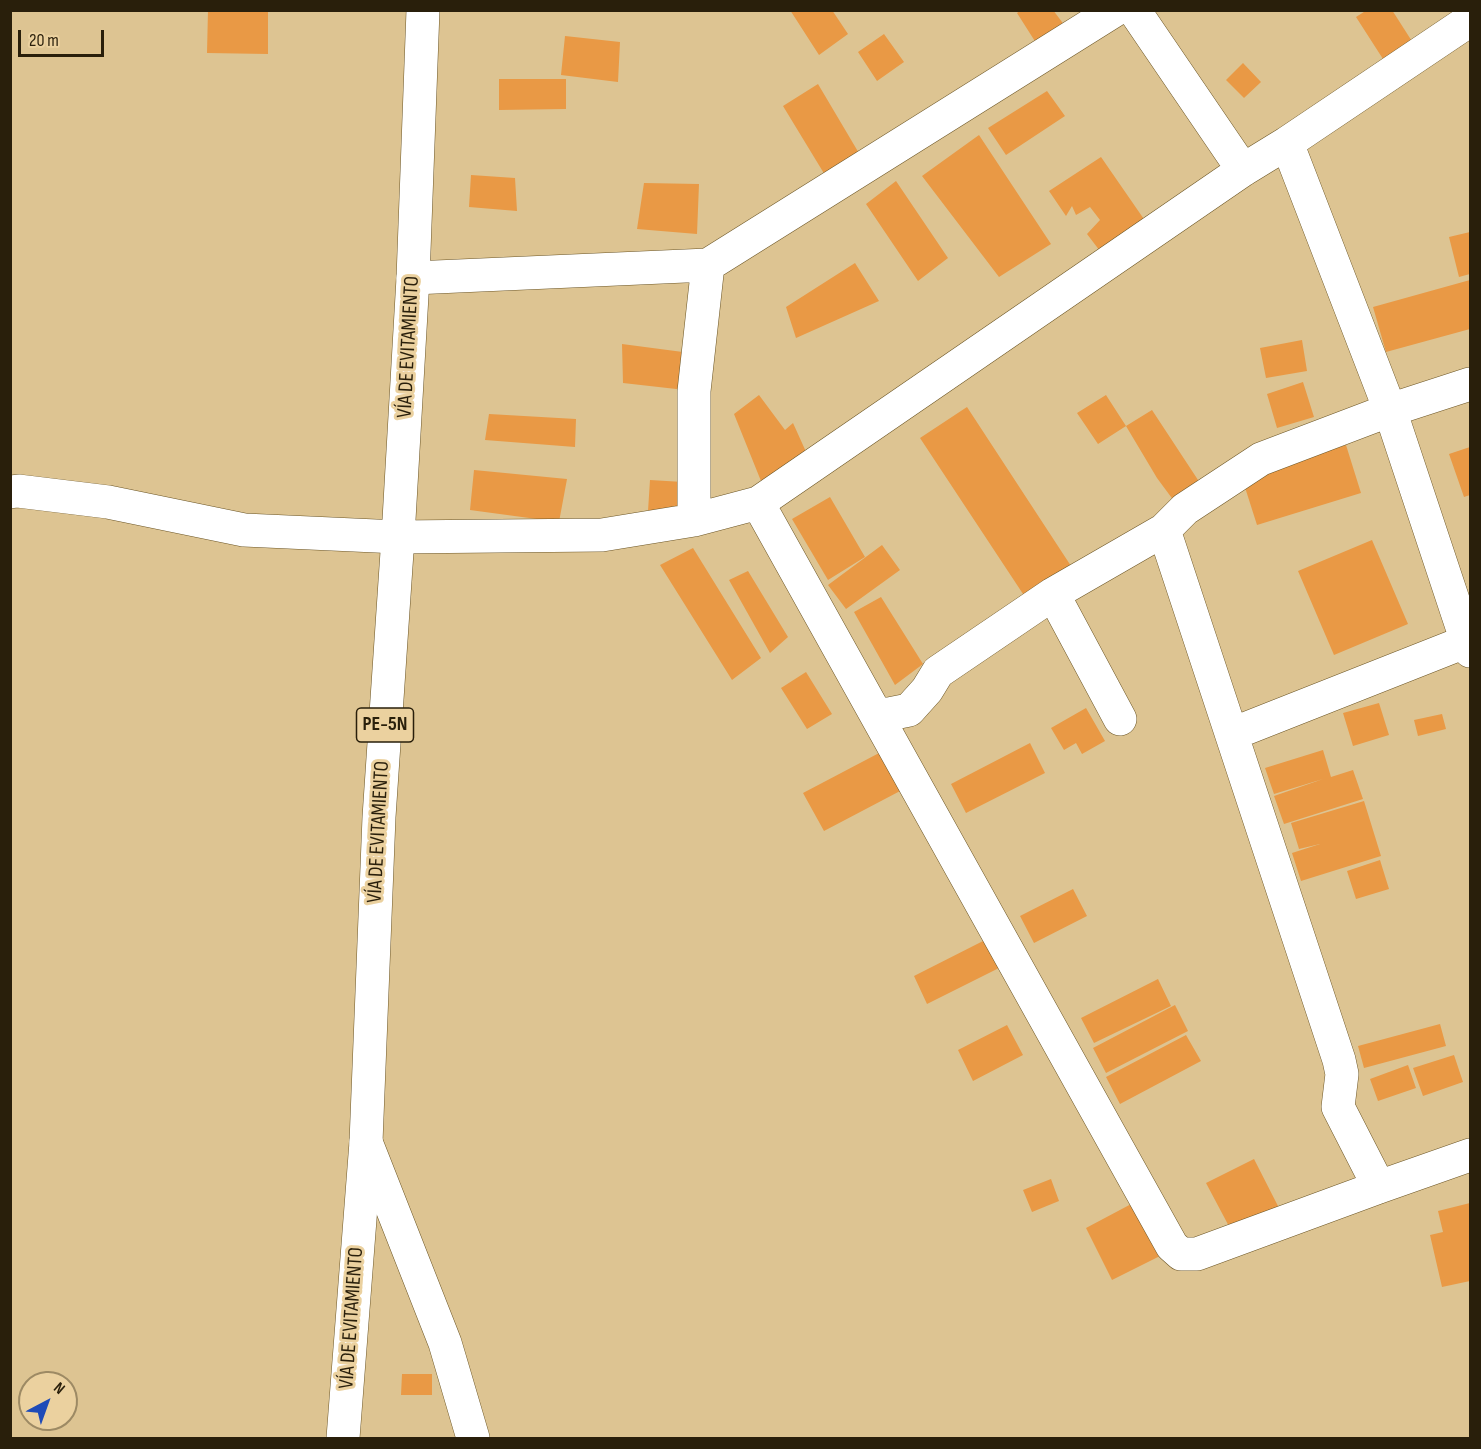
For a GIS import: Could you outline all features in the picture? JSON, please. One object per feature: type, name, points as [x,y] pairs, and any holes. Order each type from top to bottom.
[{"type":"main road","name":"VÍA DE EVITAMIENTO","points":[[343,1438],[366,1142],[379,817],[413,278],[423,10]]},
{"type":"main road","points":[[413,278],[708,265],[1115,10]]},
{"type":"main road","points":[[1134,10],[1243,170]]},
{"type":"main road","points":[[10,492],[18,491],[108,502],[244,530],[398,537],[602,535],[694,520],[758,503],[1243,170],[1470,20]]},
{"type":"main road","points":[[1232,734],[1469,644],[1390,410],[1287,143]]},
{"type":"main road","points":[[694,520],[694,391],[708,265]]},
{"type":"main road","points":[[876,714],[909,710],[927,690],[938,672],[1053,594],[1164,530],[1185,509],[1261,459],[1390,410],[1470,384]]},
{"type":"main road","points":[[758,503],[1172,1246],[1181,1254],[1197,1254],[1470,1155]]},
{"type":"main road","points":[[1164,530],[1339,1060],[1342,1074],[1338,1107],[1379,1187]]},
{"type":"main road","points":[[1053,594],[1120,719]]},
{"type":"main road","points":[[366,1142],[445,1343],[472,1438]]},
{"type":"building","points":[[208,10],[268,10],[268,54],[207,53]]},
{"type":"building","points":[[790,10],[832,10],[848,34],[819,55]]},
{"type":"building","points":[[1021,10],[1053,10],[1065,26],[1038,46],[1017,13]]},
{"type":"building","points":[[1367,10],[1392,10],[1415,46],[1392,73],[1356,17]]},
{"type":"building","points":[[884,34],[904,62],[877,81],[858,52]]},
{"type":"building","points":[[565,36],[620,42],[618,82],[561,75]]},
{"type":"building","points":[[1243,63],[1261,82],[1244,98],[1226,80]]},
{"type":"building","points":[[499,79],[566,79],[566,109],[499,110]]},
{"type":"building","points":[[818,84],[863,160],[828,180],[783,106]]},
{"type":"building","points":[[1047,91],[1065,116],[1006,155],[988,128]]},
{"type":"building","points":[[979,135],[1051,244],[999,277],[922,176]]},
{"type":"building","points":[[1101,157],[1148,225],[1103,255],[1087,234],[1100,220],[1090,207],[1076,215],[1072,206],[1066,216],[1049,191]]},
{"type":"building","points":[[471,175],[515,178],[517,211],[469,207]]},
{"type":"building","points":[[896,181],[948,258],[918,281],[866,204]]},
{"type":"building","points":[[644,183],[699,184],[697,234],[637,229]]},
{"type":"building","points":[[1470,232],[1470,274],[1459,277],[1449,237]]},
{"type":"building","points":[[855,263],[879,301],[796,338],[786,307]]},
{"type":"building","points":[[1470,280],[1470,329],[1386,352],[1373,307]]},
{"type":"building","points":[[1302,340],[1307,371],[1266,378],[1260,348]]},
{"type":"building","points":[[622,344],[698,354],[694,391],[623,383]]},
{"type":"building","points":[[1303,382],[1314,417],[1277,428],[1267,394]]},
{"type":"building","points":[[759,395],[785,430],[793,423],[807,454],[761,481],[734,414]]},
{"type":"building","points":[[1106,395],[1126,426],[1098,444],[1077,413]]},
{"type":"building","points":[[967,407],[1071,566],[1027,600],[920,438]]},
{"type":"building","points":[[1152,410],[1200,483],[1174,501],[1157,478],[1126,426]]},
{"type":"building","points":[[489,414],[576,419],[575,447],[485,440]]},
{"type":"building","points":[[1346,445],[1361,493],[1257,525],[1242,478]]},
{"type":"building","points":[[1470,447],[1470,495],[1464,497],[1449,454]]},
{"type":"building","points":[[474,470],[567,479],[559,522],[470,510]]},
{"type":"building","points":[[650,480],[683,482],[682,513],[648,511]]},
{"type":"building","points":[[830,497],[865,557],[828,580],[792,519]]},
{"type":"building","points":[[1372,540],[1408,624],[1334,655],[1298,571]]},
{"type":"building","points":[[882,545],[900,570],[846,609],[828,585]]},
{"type":"building","points":[[693,548],[761,658],[732,680],[660,565]]},
{"type":"building","points":[[748,571],[788,637],[770,653],[729,580]]},
{"type":"building","points":[[881,597],[923,664],[895,685],[854,612]]},
{"type":"building","points":[[806,672],[832,714],[807,729],[781,688]]},
{"type":"building","points":[[1379,703],[1389,735],[1353,746],[1343,713]]},
{"type":"building","points":[[1086,708],[1105,741],[1082,754],[1076,743],[1064,750],[1051,728]]},
{"type":"building","points":[[1442,714],[1446,729],[1418,736],[1414,720]]},
{"type":"building","points":[[1030,743],[1045,773],[966,813],[951,784]]},
{"type":"building","points":[[1323,750],[1331,777],[1353,770],[1363,799],[1284,824],[1274,796],[1323,779],[1274,794],[1265,768]]},
{"type":"building","points":[[881,752],[902,790],[824,831],[803,793]]},
{"type":"building","points":[[1364,801],[1381,856],[1301,881],[1292,853],[1320,844],[1299,849],[1291,823]]},
{"type":"building","points":[[1380,860],[1389,889],[1356,899],[1347,871]]},
{"type":"building","points":[[1073,889],[1087,916],[1034,943],[1020,916]]},
{"type":"building","points":[[987,939],[1001,967],[927,1004],[914,976]]},
{"type":"building","points":[[1158,979],[1171,1006],[1094,1043],[1081,1018]]},
{"type":"building","points":[[1175,1005],[1188,1031],[1106,1073],[1093,1048]]},
{"type":"building","points":[[1440,1024],[1446,1046],[1364,1068],[1358,1046]]},
{"type":"building","points":[[1007,1025],[1023,1055],[973,1081],[958,1050]]},
{"type":"building","points":[[1186,1035],[1201,1061],[1120,1104],[1106,1077]]},
{"type":"building","points":[[1454,1055],[1463,1082],[1423,1096],[1413,1068]]},
{"type":"building","points":[[1408,1065],[1416,1088],[1378,1101],[1370,1079]]},
{"type":"building","points":[[1254,1159],[1279,1208],[1232,1232],[1206,1183]]},
{"type":"building","points":[[1051,1179],[1059,1201],[1032,1212],[1023,1190]]},
{"type":"building","points":[[1135,1202],[1162,1255],[1112,1280],[1086,1228]]},
{"type":"building","points":[[1470,1203],[1470,1281],[1442,1287],[1430,1235],[1443,1232],[1438,1211]]},
{"type":"building","points":[[402,1374],[432,1374],[432,1395],[401,1395]]}]
